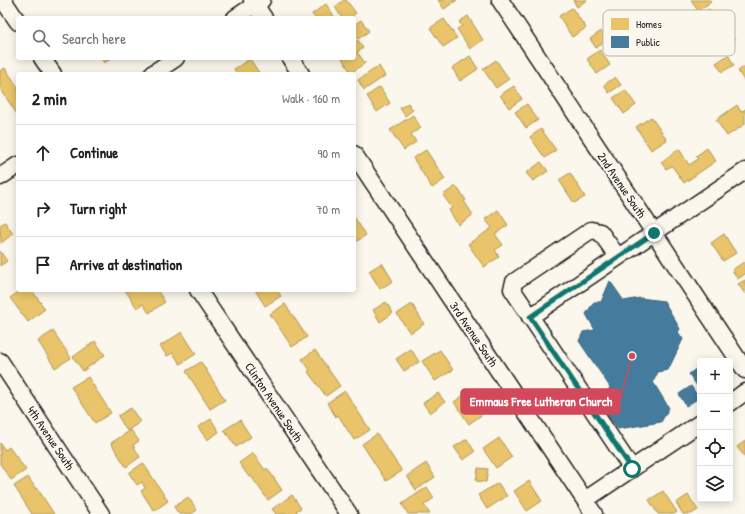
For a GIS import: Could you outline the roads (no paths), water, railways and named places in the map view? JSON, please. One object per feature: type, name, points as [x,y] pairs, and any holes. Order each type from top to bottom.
[{"type":"street","points":[[3,0],[16,19]]},
{"type":"street","name":"2nd Avenue South","points":[[500,0],[745,370]]},
{"type":"street","points":[[238,16],[256,2],[263,16]]},
{"type":"street","points":[[43,60],[52,72]]},
{"type":"street","points":[[155,72],[173,60]]},
{"type":"street","points":[[291,60],[300,72]]},
{"type":"street","name":"3rd Avenue South","points":[[356,157],[594,514]]},
{"type":"street","points":[[0,177],[16,165]]},
{"type":"street","points":[[530,317],[745,171]]},
{"type":"street","points":[[618,257],[600,232],[591,230],[514,282],[512,289],[632,469]]},
{"type":"street","name":"Clinton Avenue South","points":[[199,292],[349,514]]},
{"type":"street","name":"4th Avenue South","points":[[0,361],[101,514]]},
{"type":"street","points":[[733,401],[745,392]]},
{"type":"street","points":[[584,500],[697,425]]},
{"type":"place","name":"Emmaus Free Lutheran Church","points":[[632,356]]}]
